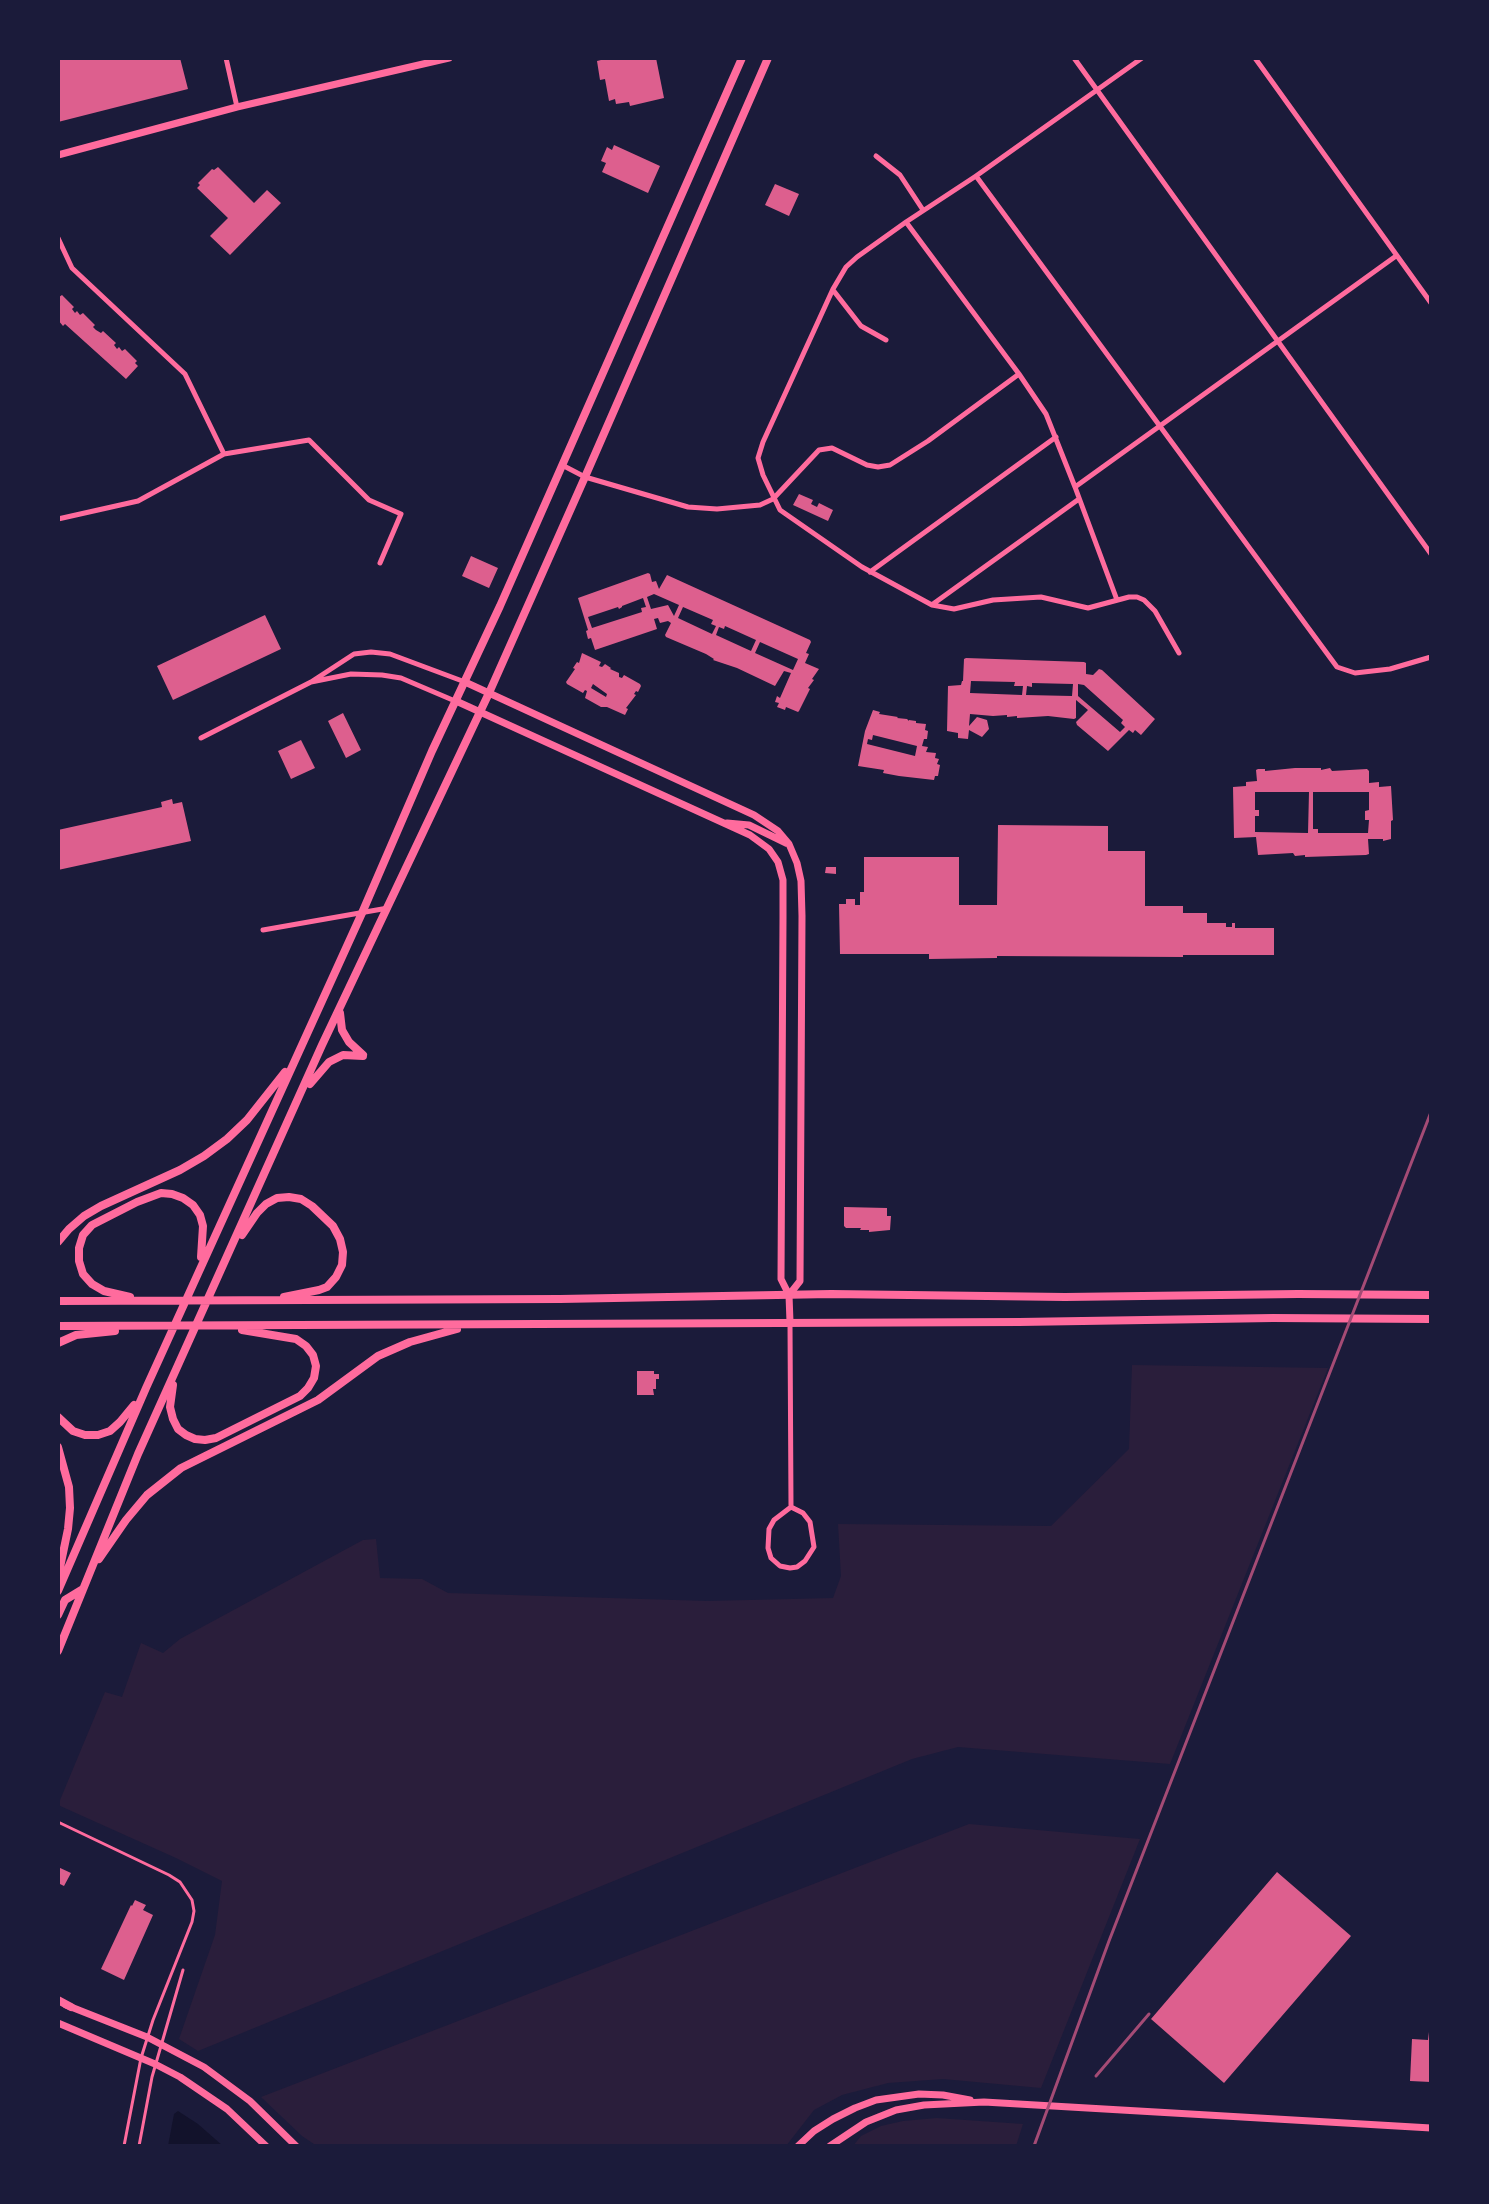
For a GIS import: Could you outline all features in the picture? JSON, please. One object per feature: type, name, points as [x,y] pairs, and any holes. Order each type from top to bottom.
[{"type":"main road","points":[[58,1591],[742,58]]},
{"type":"main road","points":[[58,1651],[138,1454],[339,1009],[480,713],[768,58]]},
{"type":"main road","points":[[300,1097],[329,1062],[343,1055],[363,1056],[342,1030],[339,1009]]},
{"type":"main road","points":[[58,1242],[92,1211],[180,1170],[227,1139],[266,1098],[299,1051]]},
{"type":"main road","points":[[166,1301],[124,1297],[92,1284],[83,1274],[79,1248],[83,1235],[92,1225],[161,1193],[183,1198],[193,1205],[203,1226],[199,1270]]},
{"type":"main road","points":[[222,1270],[257,1213],[277,1198],[301,1199],[312,1206],[333,1226],[343,1252],[342,1265],[327,1287],[272,1299],[225,1301]]},
{"type":"main road","points":[[58,1301],[789,1295],[1431,1295]]},
{"type":"main road","points":[[58,1326],[1431,1319]]},
{"type":"main road","points":[[90,1573],[147,1495],[181,1468],[318,1400],[378,1356],[444,1331],[478,1325]]},
{"type":"main road","points":[[58,1343],[76,1335],[155,1326]]},
{"type":"main road","points":[[180,1361],[170,1407],[178,1429],[195,1439],[216,1438],[300,1396],[314,1378],[316,1366],[313,1355],[296,1339],[214,1326]]},
{"type":"main road","points":[[58,1417],[73,1431],[98,1435],[110,1431],[120,1422],[146,1388]]},
{"type":"main road","points":[[58,1447],[69,1487],[70,1508],[58,1577]]},
{"type":"main road","points":[[58,1615],[65,1600],[83,1588]]},
{"type":"main road","points":[[58,2001],[71,2007]]},
{"type":"street","points":[[226,58],[237,107]]},
{"type":"street","points":[[58,155],[237,107],[449,58]]},
{"type":"street","points":[[1074,58],[1431,554]]},
{"type":"street","points":[[1142,58],[851,262],[833,289],[759,453],[759,463],[780,510],[870,572],[932,605],[954,609],[993,600],[1041,597],[1088,608],[1129,597],[1144,600],[1155,611],[1179,653]]},
{"type":"street","points":[[1255,58],[1431,303]]},
{"type":"street","points":[[876,156],[900,175],[923,210]]},
{"type":"street","points":[[976,176],[1337,667],[1355,673],[1390,669],[1431,657]]},
{"type":"street","points":[[906,222],[1041,405],[1117,600]]},
{"type":"street","points":[[58,238],[72,268],[185,374],[224,454]]},
{"type":"street","points":[[1075,487],[1396,256]]},
{"type":"street","points":[[833,289],[861,326],[886,340]]},
{"type":"street","points":[[562,465],[585,477],[675,504],[699,508],[760,505],[773,499],[819,450],[832,448],[867,465],[890,465],[1019,374]]},
{"type":"street","points":[[870,572],[1056,437]]},
{"type":"street","points":[[58,519],[138,501],[224,454],[309,440],[369,500],[401,514],[380,563]]},
{"type":"street","points":[[932,605],[1079,499]]},
{"type":"street","points":[[201,738],[311,682],[354,654],[390,654],[465,682],[754,815],[778,831],[789,844],[797,863],[802,916],[800,1281],[789,1295]]},
{"type":"street","points":[[311,682],[351,674],[401,678],[750,835],[769,849],[778,862],[783,880],[781,1279],[789,1295],[791,1507]]},
{"type":"street","points":[[725,823],[749,825],[789,844]]},
{"type":"street","points":[[263,930],[388,908]]},
{"type":"street","points":[[791,1507],[803,1513],[810,1522],[814,1547],[805,1561],[790,1568],[780,1566],[771,1558],[768,1548],[769,1529],[780,1514],[791,1507]]},
{"type":"street","points":[[71,2007],[147,2037],[196,2062],[250,2101],[296,2146]]},
{"type":"street","points":[[58,2023],[155,2064],[213,2097],[266,2146]]},
{"type":"street","points":[[798,2146],[824,2124],[876,2100],[932,2094],[984,2102],[1431,2128]]},
{"type":"street","points":[[830,2146],[866,2122],[896,2110],[924,2105],[984,2102]]},
{"type":"lane","points":[[58,1822],[169,1875],[180,1882],[192,1900],[192,1922],[141,2058],[124,2146]]},
{"type":"lane","points":[[139,2146],[155,2064],[183,1970]]},
{"type":"shaded area","points":[[1132,1365],[1328,1368],[1170,1764],[958,1747],[912,1759],[198,2051],[179,2039],[215,1935],[222,1881],[58,1805],[105,1692],[122,1697],[141,1643],[163,1653],[180,1639],[363,1540],[376,1539],[380,1578],[422,1579],[448,1593],[707,1601],[833,1598],[841,1576],[838,1524],[1051,1526],[1129,1449]]},
{"type":"shaded area","points":[[969,1824],[1140,1839],[1041,2088],[943,2079],[888,2083],[842,2095],[814,2110],[786,2146],[317,2146],[261,2097]]},
{"type":"shaded area","points":[[178,2111],[223,2146],[168,2146],[174,2114]]},
{"type":"shaded area","points":[[937,2118],[1023,2124],[1016,2146],[853,2146],[861,2136],[881,2126]]},
{"type":"building","points":[[58,58],[180,58],[188,89],[58,122]]},
{"type":"building","points":[[600,58],[656,58],[664,98],[630,106],[629,102],[616,104],[615,99],[609,101],[605,79],[600,80],[597,61]]},
{"type":"building","points":[[614,145],[660,166],[648,193],[602,172],[606,163],[601,161],[607,147],[612,150]]},
{"type":"building","points":[[218,167],[254,203],[267,190],[281,203],[230,255],[210,236],[228,218],[197,188],[212,169]]},
{"type":"building","points":[[775,184],[799,194],[789,216],[765,205]]},
{"type":"building","points":[[62,295],[74,307],[75,313],[83,313],[96,330],[103,331],[116,343],[117,349],[125,349],[137,361],[138,366],[126,379],[58,320],[58,296]]},
{"type":"building","points":[[799,494],[813,500],[811,504],[817,507],[819,503],[833,510],[828,521],[793,505]]},
{"type":"building","points":[[471,556],[498,568],[489,588],[462,576]]},
{"type":"building","points":[[648,573],[659,589],[667,575],[810,640],[805,663],[819,669],[799,711],[786,707],[785,710],[777,707],[779,703],[775,702],[777,696],[780,698],[791,673],[784,671],[775,686],[713,660],[666,637],[671,623],[668,621],[660,623],[658,618],[654,619],[657,629],[595,650],[591,638],[588,639],[578,598]],"holes":[[[654,594],[679,605],[674,616],[668,605],[651,609],[647,597]],[[643,598],[646,607],[641,608],[642,612],[592,628],[588,617]],[[683,607],[713,620],[711,624],[716,626],[712,634],[678,618]],[[725,626],[756,640],[751,651],[716,635],[719,627],[724,629]],[[760,642],[798,659],[793,670],[755,653]]]},
{"type":"building","points":[[265,615],[281,649],[173,700],[157,666]]},
{"type":"building","points":[[582,653],[601,662],[599,666],[605,664],[619,673],[619,677],[624,675],[640,684],[625,715],[601,707],[585,698],[587,691],[583,693],[567,684],[573,668],[579,663]],"holes":[[[593,684],[607,694],[606,697],[591,688]]]},
{"type":"building","points":[[964,659],[1084,662],[1086,674],[1093,675],[1102,670],[1155,719],[1141,735],[1129,730],[1108,751],[1077,725],[1076,722],[1088,710],[1076,700],[1074,719],[970,714],[969,726],[977,717],[987,720],[989,729],[982,737],[969,730],[968,739],[958,738],[958,733],[947,731],[948,686],[961,685]],"holes":[[[971,681],[1015,682],[1014,686],[1023,686],[1022,695],[970,693]],[[1032,683],[1073,684],[1072,696],[1026,695],[1027,686],[1032,687]],[[1078,684],[1084,685],[1123,720],[1121,723],[1125,727],[1120,732],[1078,696]]]},
{"type":"building","points":[[873,710],[926,724],[927,739],[924,739],[922,746],[928,747],[926,752],[936,753],[935,758],[939,759],[937,764],[940,765],[938,776],[934,780],[899,776],[858,766]],"holes":[[[873,735],[917,746],[915,756],[867,744]]]},
{"type":"building","points":[[343,713],[361,750],[346,758],[328,721]]},
{"type":"building","points":[[301,740],[315,768],[291,779],[278,751]]},
{"type":"building","points":[[1295,768],[1330,768],[1332,771],[1367,769],[1369,783],[1379,782],[1379,787],[1391,786],[1391,839],[1368,839],[1369,854],[1366,855],[1258,855],[1256,837],[1234,838],[1233,787],[1257,781],[1256,770]],"holes":[[[1255,792],[1309,792],[1308,833],[1255,832],[1255,816],[1259,816],[1259,810],[1255,810]],[[1313,792],[1369,792],[1369,810],[1365,811],[1365,820],[1369,820],[1368,833],[1318,833],[1318,829],[1313,829]]]},
{"type":"building","points":[[172,799],[173,804],[182,802],[191,841],[58,870],[58,830],[162,807],[161,802]]},
{"type":"building","points":[[998,825],[1108,826],[1108,851],[1145,851],[1145,906],[1183,906],[1183,913],[1207,913],[1207,923],[1226,923],[1226,927],[1232,927],[1235,923],[1235,928],[1274,928],[1274,955],[929,959],[929,954],[840,954],[839,904],[846,904],[846,899],[855,899],[855,905],[860,905],[860,892],[864,892],[864,857],[959,857],[959,905],[997,905]]},
{"type":"building","points":[[826,867],[836,867],[836,874],[825,873]]},
{"type":"building","points":[[844,1207],[887,1208],[887,1216],[891,1216],[890,1230],[869,1232],[861,1228],[846,1228]]},
{"type":"building","points":[[637,1371],[659,1374],[654,1395],[637,1395]]},
{"type":"building","points":[[58,1867],[71,1873],[64,1886],[58,1883]]},
{"type":"building","points":[[1277,1872],[1351,1936],[1224,2083],[1151,2019]]},
{"type":"building","points":[[135,1900],[146,1905],[143,1910],[153,1915],[124,1980],[101,1969]]},
{"type":"building","points":[[1429,2032],[1431,2082],[1410,2081],[1412,2039],[1428,2040]]},
{"type":"railway","points":[[1034,2146],[1109,1941],[1431,1112]]},
{"type":"railway","points":[[1096,2076],[1149,2014]]}]
